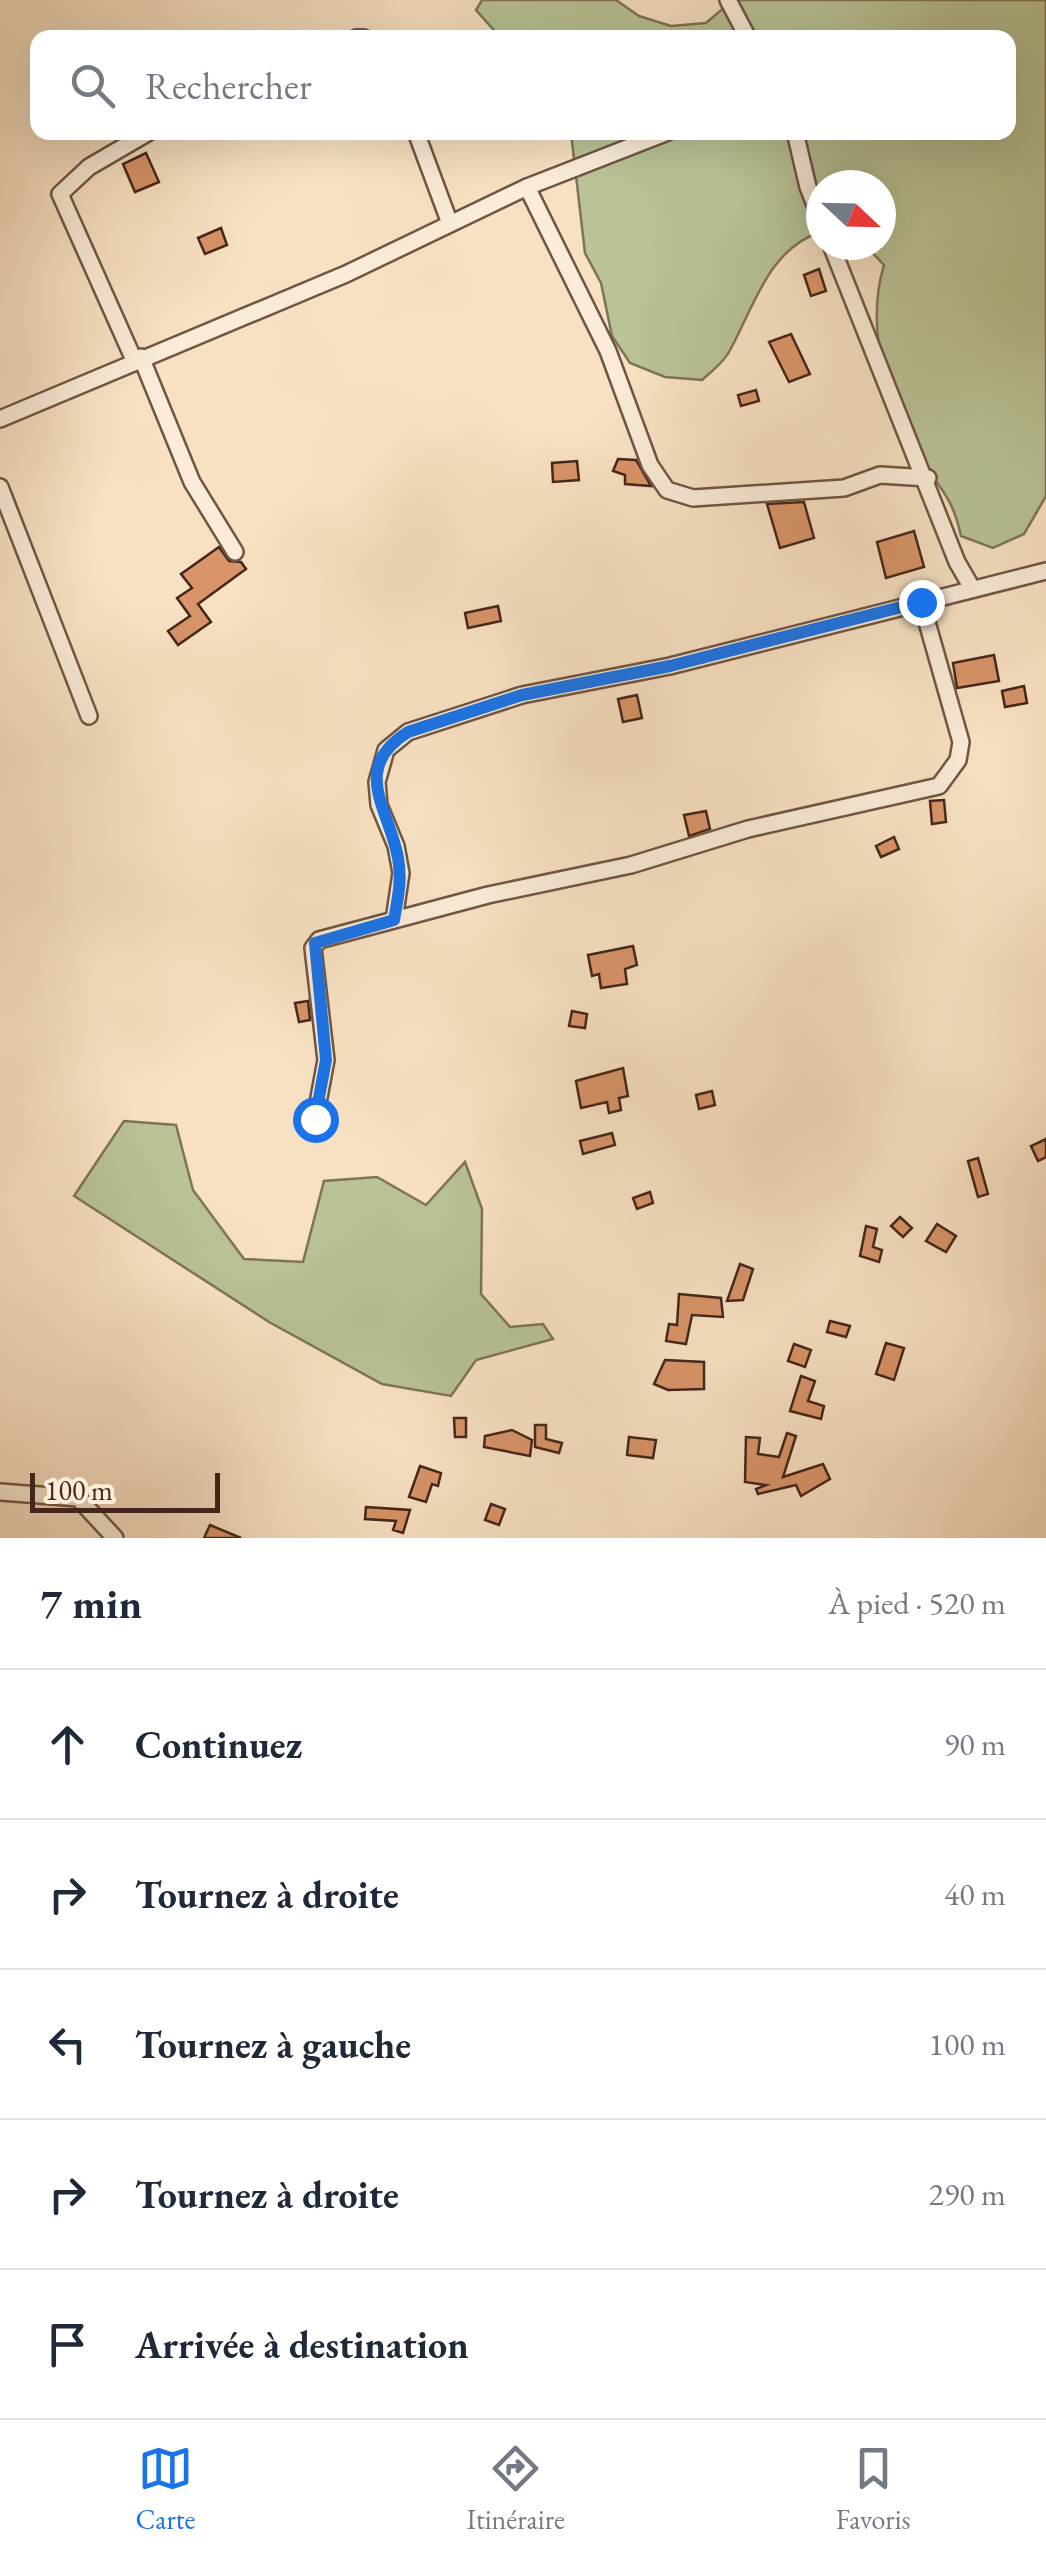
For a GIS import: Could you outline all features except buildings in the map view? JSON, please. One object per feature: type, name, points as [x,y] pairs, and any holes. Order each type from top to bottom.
[{"type":"street","points":[[728,0],[744,30]]},
{"type":"street","points":[[136,140],[89,167],[60,194],[192,482],[236,552]]},
{"type":"street","points":[[419,140],[449,220]]},
{"type":"street","points":[[0,420],[137,358],[346,274],[449,220],[647,140]]},
{"type":"street","points":[[797,140],[806,179]]},
{"type":"street","points":[[526,187],[608,350],[650,465],[668,490],[693,498],[844,488],[880,475],[928,478]]},
{"type":"street","points":[[837,260],[928,478],[953,550],[972,588]]},
{"type":"street","points":[[0,487],[89,716]]},
{"type":"street","points":[[394,920],[400,873],[396,846],[379,805],[376,782],[386,750],[408,732],[522,695],[670,666],[1046,571]]},
{"type":"street","points":[[315,1119],[326,1060],[315,943],[394,920],[631,865],[748,829],[940,786],[958,760],[961,742],[921,602]]},
{"type":"street","points":[[0,1492],[78,1498],[115,1538]]},
{"type":"green space","points":[[482,0],[616,0],[639,16],[671,26],[706,23],[733,0],[1046,0],[1046,496],[1024,534],[993,548],[961,536],[949,501],[918,454],[888,386],[877,313],[884,265],[879,260],[896,260],[896,170],[806,170],[806,239],[788,252],[764,282],[724,360],[702,380],[665,377],[630,363],[612,336],[601,283],[585,253],[572,140],[1016,140],[1016,30],[494,30],[476,10]]},
{"type":"green space","points":[[124,1121],[176,1125],[193,1190],[244,1259],[303,1262],[324,1181],[377,1177],[426,1205],[465,1162],[482,1209],[481,1294],[510,1327],[543,1324],[553,1339],[476,1360],[451,1396],[382,1384],[269,1322],[74,1196]]},
{"type":"route","points":[[315,1119],[326,1060],[315,943],[394,920],[400,873],[396,846],[379,805],[376,782],[386,750],[394,742],[408,732],[522,695],[670,666],[921,602]]}]
